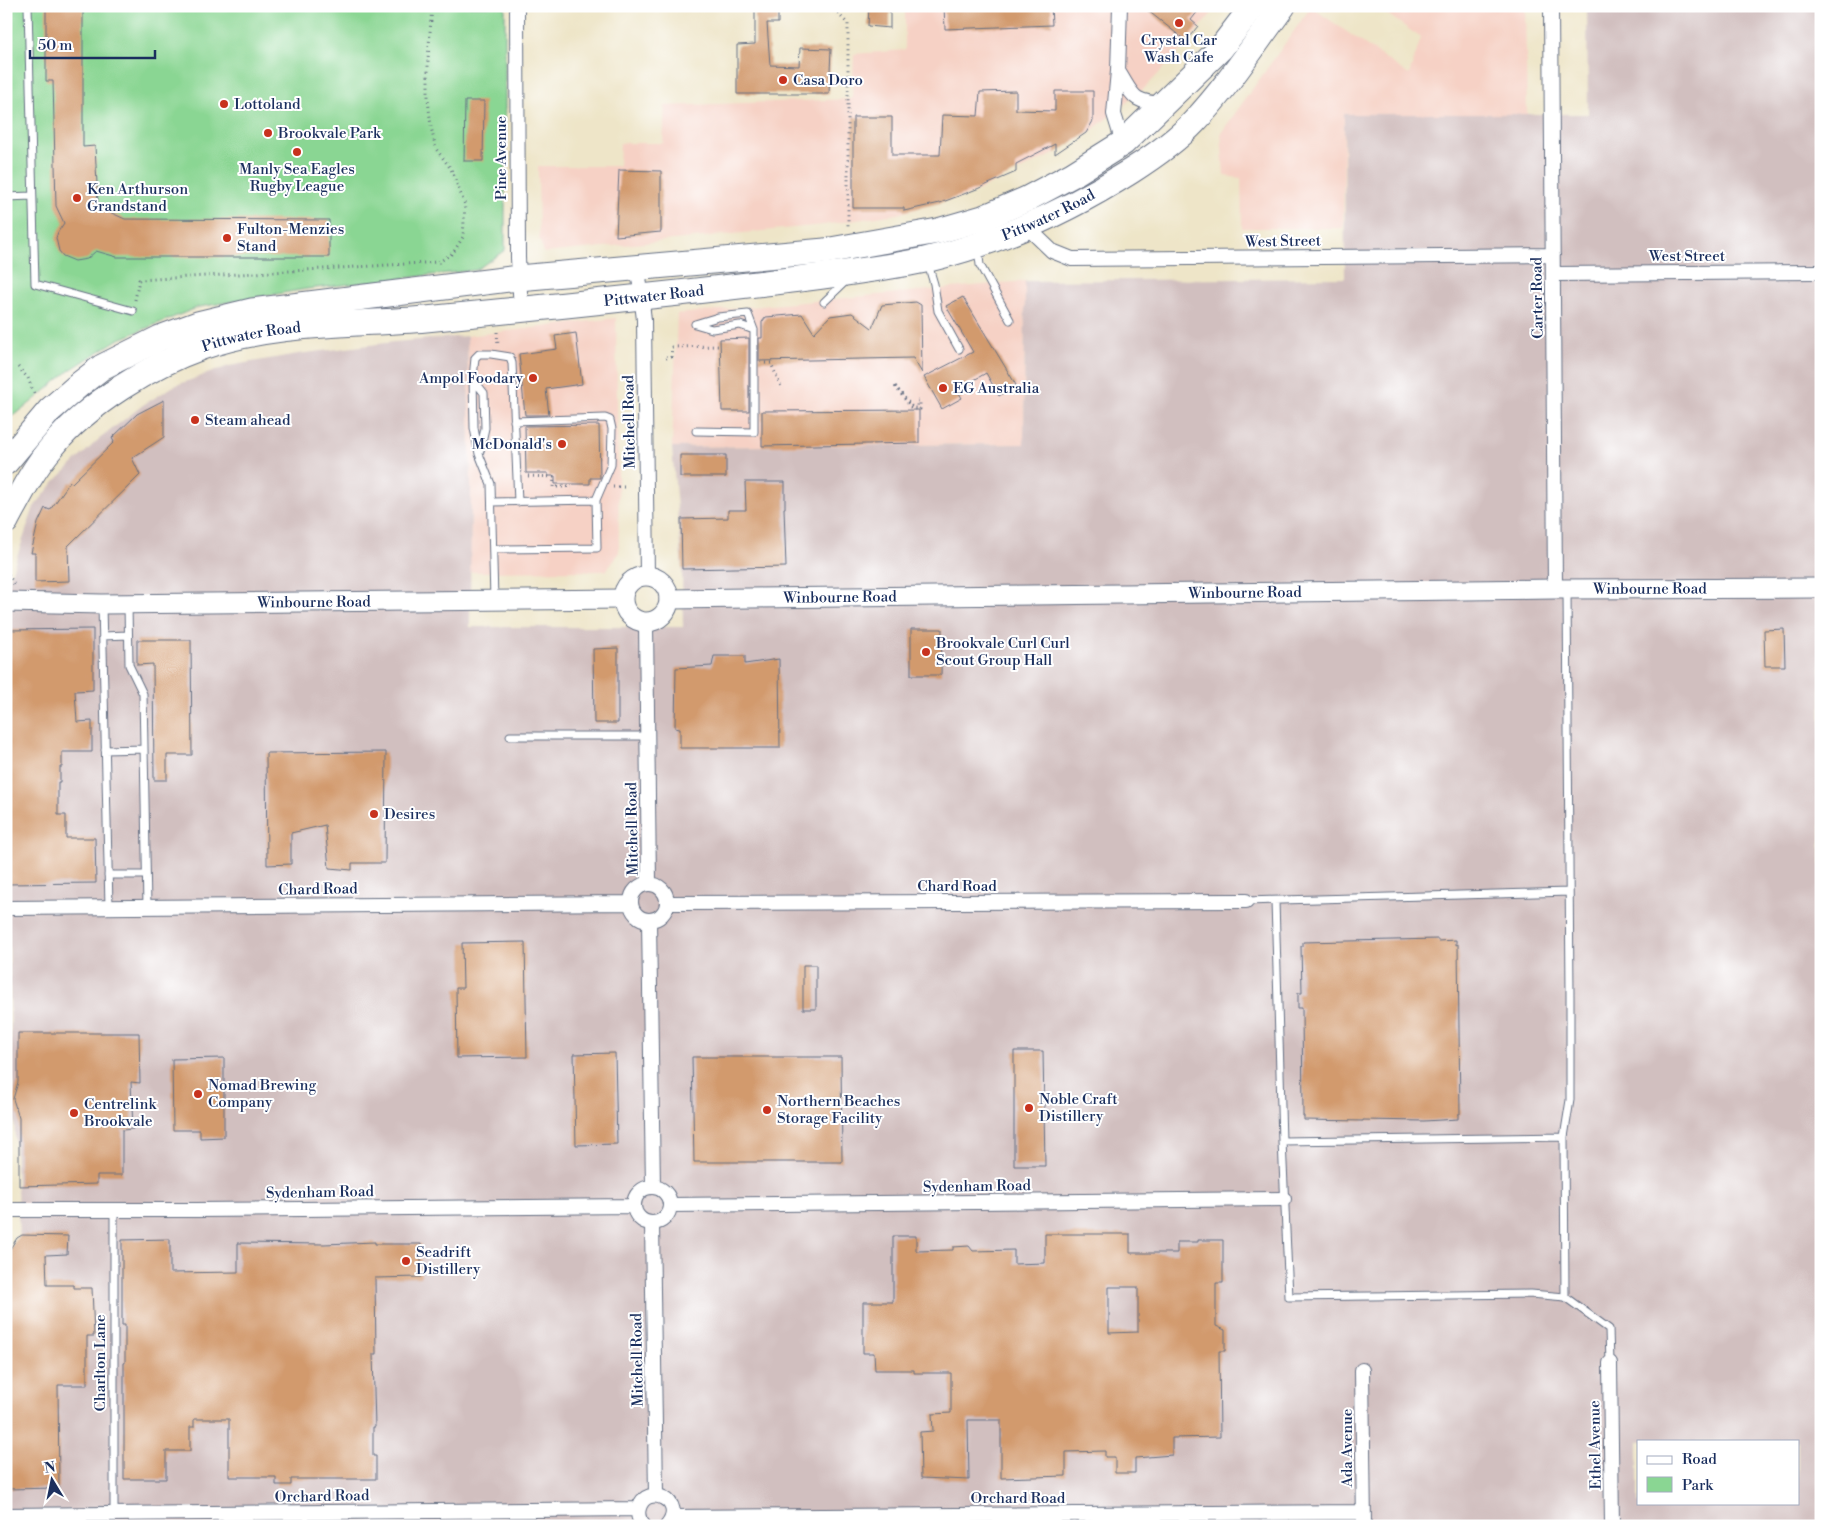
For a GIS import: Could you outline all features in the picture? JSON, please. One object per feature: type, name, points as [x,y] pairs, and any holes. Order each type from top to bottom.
[{"type":"highway","name":"Pittwater Road","points":[[6,521],[14,466],[50,410],[102,367],[160,338],[198,324],[252,311],[518,278],[825,251],[938,231],[983,218],[1027,199],[1072,175],[1123,143],[1221,48],[1253,6]]},
{"type":"highway","name":"Pittwater Road","points":[[14,466],[54,444],[74,424],[103,400],[150,370],[202,347],[252,335],[315,326],[521,310],[768,284],[926,259],[978,244],[1026,226],[1087,197],[1132,171],[1164,148],[1192,125],[1217,96],[1282,6]]},
{"type":"highway","points":[[1123,143],[1164,148]]},
{"type":"main road","points":[[647,576],[656,578],[663,583],[670,599],[665,613],[653,622],[646,623],[632,618],[623,607],[622,599],[623,592],[632,580],[647,576]]},
{"type":"main road","name":"Winbourne Road","points":[[670,599],[1821,588]]},
{"type":"main road","name":"Winbourne Road","points":[[6,602],[102,604],[622,599]]},
{"type":"street","name":"Pine Avenue","points":[[517,6],[518,278],[521,310]]},
{"type":"street","points":[[1120,6],[1118,71],[1114,114],[1123,143]]},
{"type":"street","name":"Carter Road","points":[[1550,6],[1553,255],[1561,589]]},
{"type":"street","points":[[1118,71],[1138,100],[1145,103],[1164,104]]},
{"type":"street","name":"West Street","points":[[1026,226],[1052,251],[1072,259],[1553,255]]},
{"type":"street","name":"Mitchell Road","points":[[638,268],[644,320],[647,576]]},
{"type":"street","name":"West Street","points":[[1554,274],[1821,272]]},
{"type":"street","name":"Mitchell Road","points":[[646,623],[649,884]]},
{"type":"street","points":[[649,884],[662,890],[668,903],[662,915],[655,920],[649,921],[636,915],[630,903],[635,890],[649,884]]},
{"type":"street","name":"Chard Road","points":[[668,903],[1246,901]]},
{"type":"street","name":"Chard Road","points":[[6,908],[630,903]]},
{"type":"street","points":[[649,921],[653,1187]]},
{"type":"street","points":[[653,1187],[666,1194],[670,1205],[666,1218],[657,1223],[639,1218],[634,1206],[639,1193],[653,1187]]},
{"type":"street","name":"Sydenham Road","points":[[670,1205],[1284,1199]]},
{"type":"street","name":"Sydenham Road","points":[[6,1210],[634,1206]]},
{"type":"street","name":"Mitchell Road","points":[[652,1223],[656,1496]]},
{"type":"street","name":"Ethel Avenue","points":[[1610,1363],[1612,1526]]},
{"type":"street","name":"Ada Avenue","points":[[1362,1370],[1364,1519]]},
{"type":"street","points":[[644,1526],[639,1519],[638,1509],[644,1499],[656,1496],[665,1498],[669,1502],[673,1512],[669,1521]]},
{"type":"street","name":"Orchard Road","points":[[6,1515],[638,1509]]},
{"type":"street","name":"Orchard Road","points":[[669,1521],[1364,1519]]},
{"type":"lane","points":[[28,6],[35,284],[133,311]]},
{"type":"lane","points":[[6,197],[32,196]]},
{"type":"lane","points":[[978,244],[980,266],[1010,320]]},
{"type":"lane","points":[[926,259],[934,284],[938,311],[959,349]]},
{"type":"lane","points":[[824,302],[856,271]]},
{"type":"lane","points":[[696,431],[754,432],[754,330],[748,314],[718,317],[695,324],[712,328],[740,325],[754,330]]},
{"type":"lane","points":[[494,600],[492,484],[479,454],[474,428],[473,378],[475,358],[479,354],[510,357],[512,363],[518,502]]},
{"type":"lane","points":[[473,378],[484,393],[484,428],[479,454]]},
{"type":"lane","points":[[493,549],[597,548],[596,500],[610,465],[612,429],[610,420],[605,418],[514,422]]},
{"type":"lane","points":[[492,502],[596,500]]},
{"type":"lane","points":[[1561,589],[1569,892],[1570,1100],[1564,1137],[1565,1297]]},
{"type":"lane","points":[[128,603],[129,665],[143,694],[147,907]]},
{"type":"lane","points":[[102,604],[109,907]]},
{"type":"lane","points":[[103,636],[128,635]]},
{"type":"lane","points":[[510,736],[647,736]]},
{"type":"lane","points":[[105,750],[144,749]]},
{"type":"lane","points":[[108,875],[146,875]]},
{"type":"lane","points":[[1246,901],[1569,892]]},
{"type":"lane","points":[[1275,901],[1284,1199],[1289,1297],[1532,1294],[1565,1297],[1609,1328],[1610,1363]]},
{"type":"lane","points":[[1282,1141],[1564,1137]]},
{"type":"lane","name":"Charlton Lane","points":[[114,1210],[114,1515]]},
{"type":"path","points":[[133,311],[139,280],[439,262],[453,253],[463,237],[465,205],[451,169],[436,149],[431,127],[428,98],[428,60],[432,6]]},
{"type":"path","points":[[831,6],[848,24],[848,247]]},
{"type":"path","points":[[497,326],[498,355]]},
{"type":"path","points":[[666,358],[672,357],[672,347],[718,346]]},
{"type":"path","points":[[766,363],[772,363],[781,387]]},
{"type":"path","points":[[18,367],[28,378],[35,396],[50,410]]},
{"type":"path","points":[[895,386],[912,409],[920,409],[920,401],[917,401],[916,408],[913,408],[901,394]]},
{"type":"path","points":[[516,474],[554,477],[554,487],[625,487]]},
{"type":"path","points":[[6,570],[14,585]]},
{"type":"shaded area","points":[[905,6],[1218,6],[1146,87],[1086,135],[1047,157],[969,195],[897,214],[823,225],[544,253],[539,238],[538,166],[619,166],[620,143],[663,143],[665,106],[852,99],[854,54],[905,50]]},
{"type":"shaded area","points":[[1376,6],[1525,6],[1527,114],[1344,115],[1343,228],[1242,228],[1241,178],[1224,176],[1221,133],[1311,7],[1409,75],[1421,38]]},
{"type":"shaded area","points":[[1587,6],[1820,6],[1821,1526],[6,1526],[6,1256],[19,1236],[6,893],[6,589],[34,507],[56,480],[98,440],[143,405],[174,386],[229,366],[298,354],[394,342],[467,336],[471,486],[470,627],[683,627],[682,569],[672,447],[1024,444],[1025,281],[1345,278],[1344,114],[1588,114]]},
{"type":"shaded area","points":[[1025,281],[1024,444],[672,447],[677,314]]},
{"type":"shaded area","points":[[616,318],[619,552],[606,571],[470,572],[471,486],[467,336]]},
{"type":"green space","name":"Brookvale Park","points":[[6,6],[505,6],[505,250],[476,270],[307,289],[199,307],[117,340],[70,370],[23,409],[6,420]]},
{"type":"building","points":[[46,6],[83,6],[83,147],[95,146],[98,203],[105,210],[125,219],[329,220],[329,257],[117,257],[96,251],[87,259],[75,261],[63,256],[59,251],[56,238],[64,223],[56,206],[53,81],[46,81]]},
{"type":"building","name":"Casa Doro","points":[[755,6],[778,6],[778,23],[767,23],[770,65],[799,66],[800,48],[831,49],[829,94],[737,94],[737,45],[755,44]]},
{"type":"building","points":[[869,6],[890,6],[890,28],[868,26]]},
{"type":"building","points":[[944,6],[1051,6],[1052,25],[945,29]]},
{"type":"building","name":"Crystal Car Wash Cafe","points":[[1142,6],[1202,6],[1191,20],[1198,26],[1186,41]]},
{"type":"building","points":[[1016,91],[1016,110],[1055,111],[1055,91],[1093,91],[1093,121],[1086,133],[1055,154],[1055,144],[1016,164],[1016,172],[940,203],[904,211],[904,208],[853,208],[853,117],[892,117],[892,155],[940,155],[942,115],[978,116],[980,92]]},
{"type":"building","points":[[465,101],[484,101],[483,161],[464,161]]},
{"type":"building","points":[[619,170],[661,171],[661,232],[616,236]]},
{"type":"building","points":[[963,297],[1016,385],[999,396],[986,373],[957,390],[962,398],[942,409],[924,377],[973,352],[946,306]]},
{"type":"building","points":[[916,302],[921,305],[922,373],[913,358],[759,361],[759,338],[762,338],[762,322],[766,317],[802,314],[814,333],[830,316],[852,313],[872,328],[882,305]]},
{"type":"building","points":[[576,333],[582,384],[546,389],[549,415],[525,415],[519,354],[557,349],[555,336]]},
{"type":"building","points":[[749,338],[749,411],[722,411],[720,339]]},
{"type":"building","points":[[164,400],[164,437],[132,458],[140,475],[68,546],[69,581],[35,582],[35,553],[31,553],[38,523],[45,508],[50,510],[70,482],[72,483],[114,442],[112,438],[137,414]]},
{"type":"building","points":[[919,410],[919,443],[762,446],[762,411]]},
{"type":"building","name":"McDonald's","points":[[599,425],[600,478],[590,478],[590,484],[555,484],[555,476],[548,476],[548,473],[526,473],[525,426]]},
{"type":"building","points":[[680,455],[726,455],[726,477],[680,477]]},
{"type":"building","points":[[745,482],[785,482],[786,567],[682,569],[681,519],[728,518],[728,510],[746,510]]},
{"type":"building","points":[[93,629],[93,690],[75,691],[77,722],[92,721],[92,752],[62,752],[60,782],[58,782],[58,815],[66,815],[66,838],[95,838],[96,883],[6,884],[6,630]]},
{"type":"building","name":"Brookvale Curl Curl Scout Group Hall","points":[[911,629],[942,629],[941,675],[911,675]]},
{"type":"building","points":[[1784,629],[1785,666],[1765,666],[1764,630]]},
{"type":"building","points":[[137,640],[191,640],[192,755],[167,755],[167,780],[154,780],[153,664],[137,665]]},
{"type":"building","points":[[618,648],[618,723],[594,723],[593,649]]},
{"type":"building","points":[[714,656],[745,656],[745,664],[779,659],[780,748],[680,748],[680,729],[675,728],[676,668],[712,666]]},
{"type":"building","points":[[386,752],[385,863],[352,863],[352,870],[329,868],[325,825],[291,833],[291,864],[267,865],[266,753]]},
{"type":"building","points":[[1438,939],[1438,941],[1456,940],[1456,945],[1458,944],[1460,1114],[1458,1114],[1458,1119],[1424,1121],[1304,1120],[1302,1008],[1298,1008],[1298,993],[1302,993],[1301,946],[1303,946],[1303,942]]},
{"type":"building","points":[[525,942],[527,1057],[457,1058],[456,988],[463,988],[462,943]]},
{"type":"building","points":[[803,965],[816,965],[816,1009],[803,1009]]},
{"type":"building","name":"Centrelink Brookvale","points":[[18,1033],[139,1033],[140,1083],[131,1082],[133,1129],[122,1130],[122,1175],[97,1175],[97,1184],[19,1186],[19,1118],[13,1099],[18,1082]]},
{"type":"building","name":"Noble Craft Distillery","points":[[1014,1051],[1043,1051],[1045,1166],[1014,1166]]},
{"type":"building","points":[[615,1053],[617,1144],[576,1145],[574,1054]]},
{"type":"building","name":"Northern Beaches Storage Facility","points":[[692,1057],[841,1057],[842,1162],[694,1162]]},
{"type":"building","name":"Nomad Brewing Company","points":[[224,1058],[224,1137],[200,1138],[200,1130],[173,1130],[172,1059]]},
{"type":"building","points":[[1045,1234],[1130,1234],[1130,1253],[1177,1253],[1177,1242],[1223,1240],[1223,1283],[1216,1283],[1216,1326],[1225,1330],[1225,1351],[1219,1351],[1220,1437],[1172,1438],[1172,1455],[1135,1458],[1135,1473],[1115,1473],[1115,1457],[1105,1457],[1105,1451],[1066,1452],[1066,1476],[1001,1478],[1001,1420],[968,1420],[969,1480],[921,1478],[920,1432],[933,1431],[932,1414],[951,1413],[951,1373],[914,1373],[914,1370],[875,1370],[874,1353],[863,1353],[863,1302],[893,1302],[893,1236],[916,1236],[916,1251],[953,1250],[953,1247],[969,1246],[973,1251],[1014,1250],[1014,1264],[1045,1263]],"holes":[[[1109,1287],[1138,1287],[1138,1332],[1109,1333]]]},
{"type":"building","points":[[22,1235],[68,1236],[67,1254],[46,1255],[47,1285],[74,1285],[74,1288],[92,1288],[94,1336],[87,1336],[87,1385],[58,1385],[59,1488],[6,1489],[6,1255],[17,1238]]},
{"type":"building","points":[[170,1239],[170,1273],[238,1272],[238,1243],[324,1244],[375,1242],[375,1244],[421,1244],[421,1277],[375,1278],[376,1354],[373,1354],[375,1427],[373,1427],[373,1456],[376,1456],[376,1479],[291,1479],[291,1485],[276,1485],[276,1477],[229,1477],[229,1419],[194,1419],[194,1427],[190,1427],[190,1451],[166,1451],[166,1479],[124,1479],[125,1325],[122,1325],[122,1240]]},
{"type":"place","name":"Crystal Car Wash Cafe","points":[[1179,23]]},
{"type":"place","name":"Casa Doro","points":[[783,80]]},
{"type":"place","name":"Lottoland","points":[[224,104]]},
{"type":"place","name":"Brookvale Park","points":[[268,133]]},
{"type":"place","name":"Manly Sea Eagles Rugby League","points":[[297,152]]},
{"type":"place","name":"Ken Arthurson Grandstand","points":[[77,198]]},
{"type":"place","name":"Fulton-Menzies Stand","points":[[227,238]]},
{"type":"place","name":"Ampol Foodary","points":[[533,378]]},
{"type":"place","name":"EG Australia","points":[[943,388]]},
{"type":"place","name":"Steam ahead","points":[[195,420]]},
{"type":"place","name":"McDonald's","points":[[562,444]]},
{"type":"place","name":"Brookvale Curl Curl Scout Group Hall","points":[[926,652]]},
{"type":"place","name":"Desires","points":[[374,814]]},
{"type":"place","name":"Nomad Brewing Company","points":[[198,1094]]},
{"type":"place","name":"Noble Craft Distillery","points":[[1029,1108]]},
{"type":"place","name":"Northern Beaches Storage Facility","points":[[767,1110]]},
{"type":"place","name":"Centrelink Brookvale","points":[[74,1113]]},
{"type":"place","name":"Seadrift Distillery","points":[[406,1261]]}]
